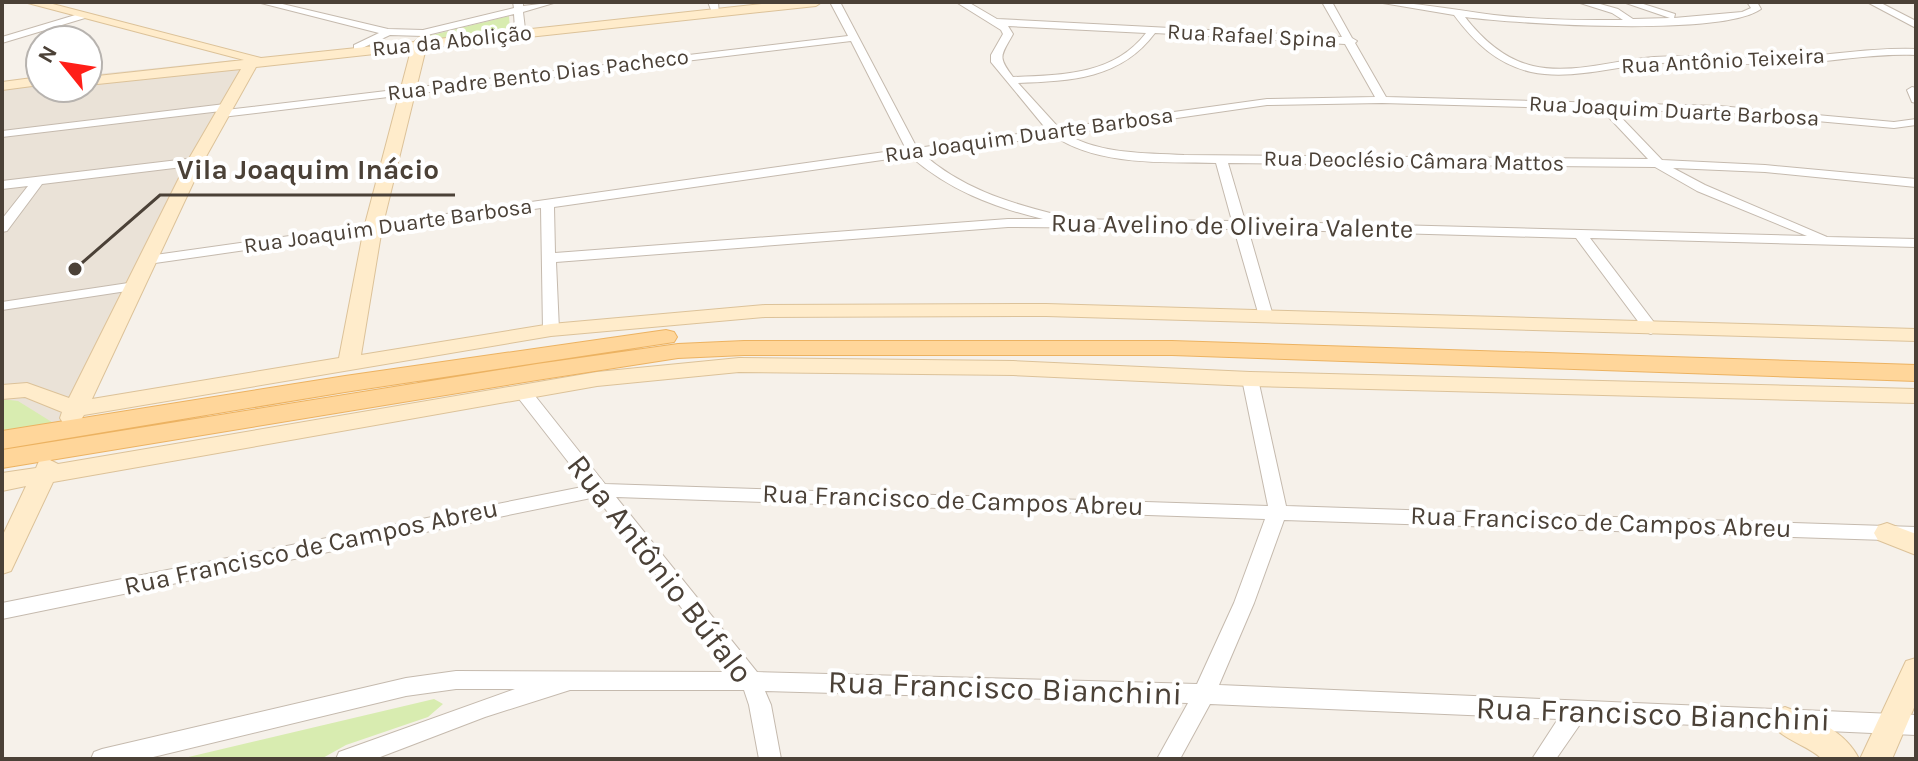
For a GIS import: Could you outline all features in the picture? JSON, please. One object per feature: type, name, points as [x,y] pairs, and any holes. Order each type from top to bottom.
[{"type":"main road","points":[[2,564],[10,534],[44,475],[195,162],[252,61],[215,46],[30,2]]},
{"type":"main road","name":"Rua da Abolição","points":[[252,61],[422,39],[779,2]]},
{"type":"main road","name":"Rua da Abolição","points":[[104,77],[715,8],[816,2]]},
{"type":"main road","points":[[349,364],[373,228],[422,39]]},
{"type":"main road","points":[[210,66],[215,46]]},
{"type":"main road","points":[[2,88],[24,86]]},
{"type":"main road","points":[[2,459],[66,429],[349,364],[551,330],[706,315],[843,309],[1032,309],[1916,335]]},
{"type":"main road","points":[[2,440],[595,346],[667,337],[751,333],[1150,335],[1916,358]]},
{"type":"main road","points":[[66,429],[537,372],[678,351],[744,348],[1172,348],[1916,373]]},
{"type":"main road","points":[[2,482],[522,391],[656,371],[739,365],[1013,368],[1250,379],[1916,396]]},
{"type":"main road","points":[[2,392],[27,390],[45,396],[88,382]]},
{"type":"main road","points":[[45,396],[66,429]]},
{"type":"main road","points":[[1887,533],[1916,545]]},
{"type":"main road","points":[[1876,759],[1904,725],[1916,671]]},
{"type":"main road","points":[[1785,720],[1825,741],[1843,759]]},
{"type":"street","points":[[262,2],[422,39],[518,6],[552,2]]},
{"type":"street","points":[[835,2],[913,152],[931,169],[984,197],[1044,216],[1081,223]]},
{"type":"street","points":[[961,2],[996,22]]},
{"type":"street","points":[[1327,2],[1352,41],[1382,100]]},
{"type":"street","points":[[1382,2],[1540,22],[1687,21],[1748,16],[1756,9],[1751,3]]},
{"type":"street","points":[[1582,2],[1615,11],[1631,20]]},
{"type":"street","points":[[1628,2],[1687,21]]},
{"type":"street","points":[[1872,2],[1916,25]]},
{"type":"street","points":[[518,6],[520,29]]},
{"type":"street","name":"Rua Antônio Teixeira","points":[[1457,13],[1474,35],[1504,59],[1555,72],[1582,72],[1643,61],[1784,61],[1867,50],[1916,52]]},
{"type":"street","points":[[2,40],[82,16]]},
{"type":"street","name":"Rua Rafael Spina","points":[[996,22],[1352,41]]},
{"type":"street","name":"Rua Deoclésio Câmara Mattos","points":[[996,22],[1008,34],[996,55],[996,62],[1056,132],[1071,142],[1123,154],[1797,169],[1916,183]]},
{"type":"street","points":[[1011,80],[1065,77],[1108,67],[1138,50],[1152,31]]},
{"type":"street","points":[[358,47],[388,32]]},
{"type":"street","name":"Rua Padre Bento Dias Pacheco","points":[[2,134],[854,38]]},
{"type":"street","name":"Rua Joaquim Duarte Barbosa","points":[[148,260],[1267,102],[1382,100],[1603,105],[1761,112],[1894,125],[1916,122]]},
{"type":"street","points":[[1603,105],[1660,165],[1701,188],[1830,240]]},
{"type":"street","points":[[1220,157],[1266,316]]},
{"type":"street","points":[[2,185],[195,162]]},
{"type":"street","points":[[2,228],[39,180]]},
{"type":"street","points":[[547,203],[551,330]]},
{"type":"street","name":"Rua Avelino de Oliveira Valente","points":[[549,258],[952,225],[1081,223],[1916,243]]},
{"type":"street","points":[[1579,233],[1651,329]]},
{"type":"street","points":[[2,306],[135,286]]},
{"type":"street","points":[[1168,759],[1204,694],[1244,603],[1278,510],[1250,379]]},
{"type":"street","name":"Rua Antônio Búfalo","points":[[522,391],[751,681],[760,705],[770,759]]},
{"type":"street","name":"Rua Francisco de Campos Abreu","points":[[2,611],[601,490],[1278,510],[1916,534]]},
{"type":"street","points":[[347,759],[484,708],[582,678]]},
{"type":"street","name":"Rua Francisco Bianchini","points":[[102,759],[406,687],[456,680],[582,678],[751,681],[1204,694],[1904,725]]},
{"type":"street","points":[[1543,759],[1576,712]]},
{"type":"shaded area","points":[[254,58],[56,449],[2,459],[2,84],[24,82],[24,104],[104,104],[104,73]]},
{"type":"green space","points":[[509,16],[510,30],[429,40],[424,37]]},
{"type":"green space","points":[[2,399],[18,401],[55,424],[2,433]]},
{"type":"green space","points":[[434,699],[443,704],[428,717],[346,745],[321,759],[180,759]]},
{"type":"place","name":"Vila Joaquim Inácio","points":[[75,269]]}]
